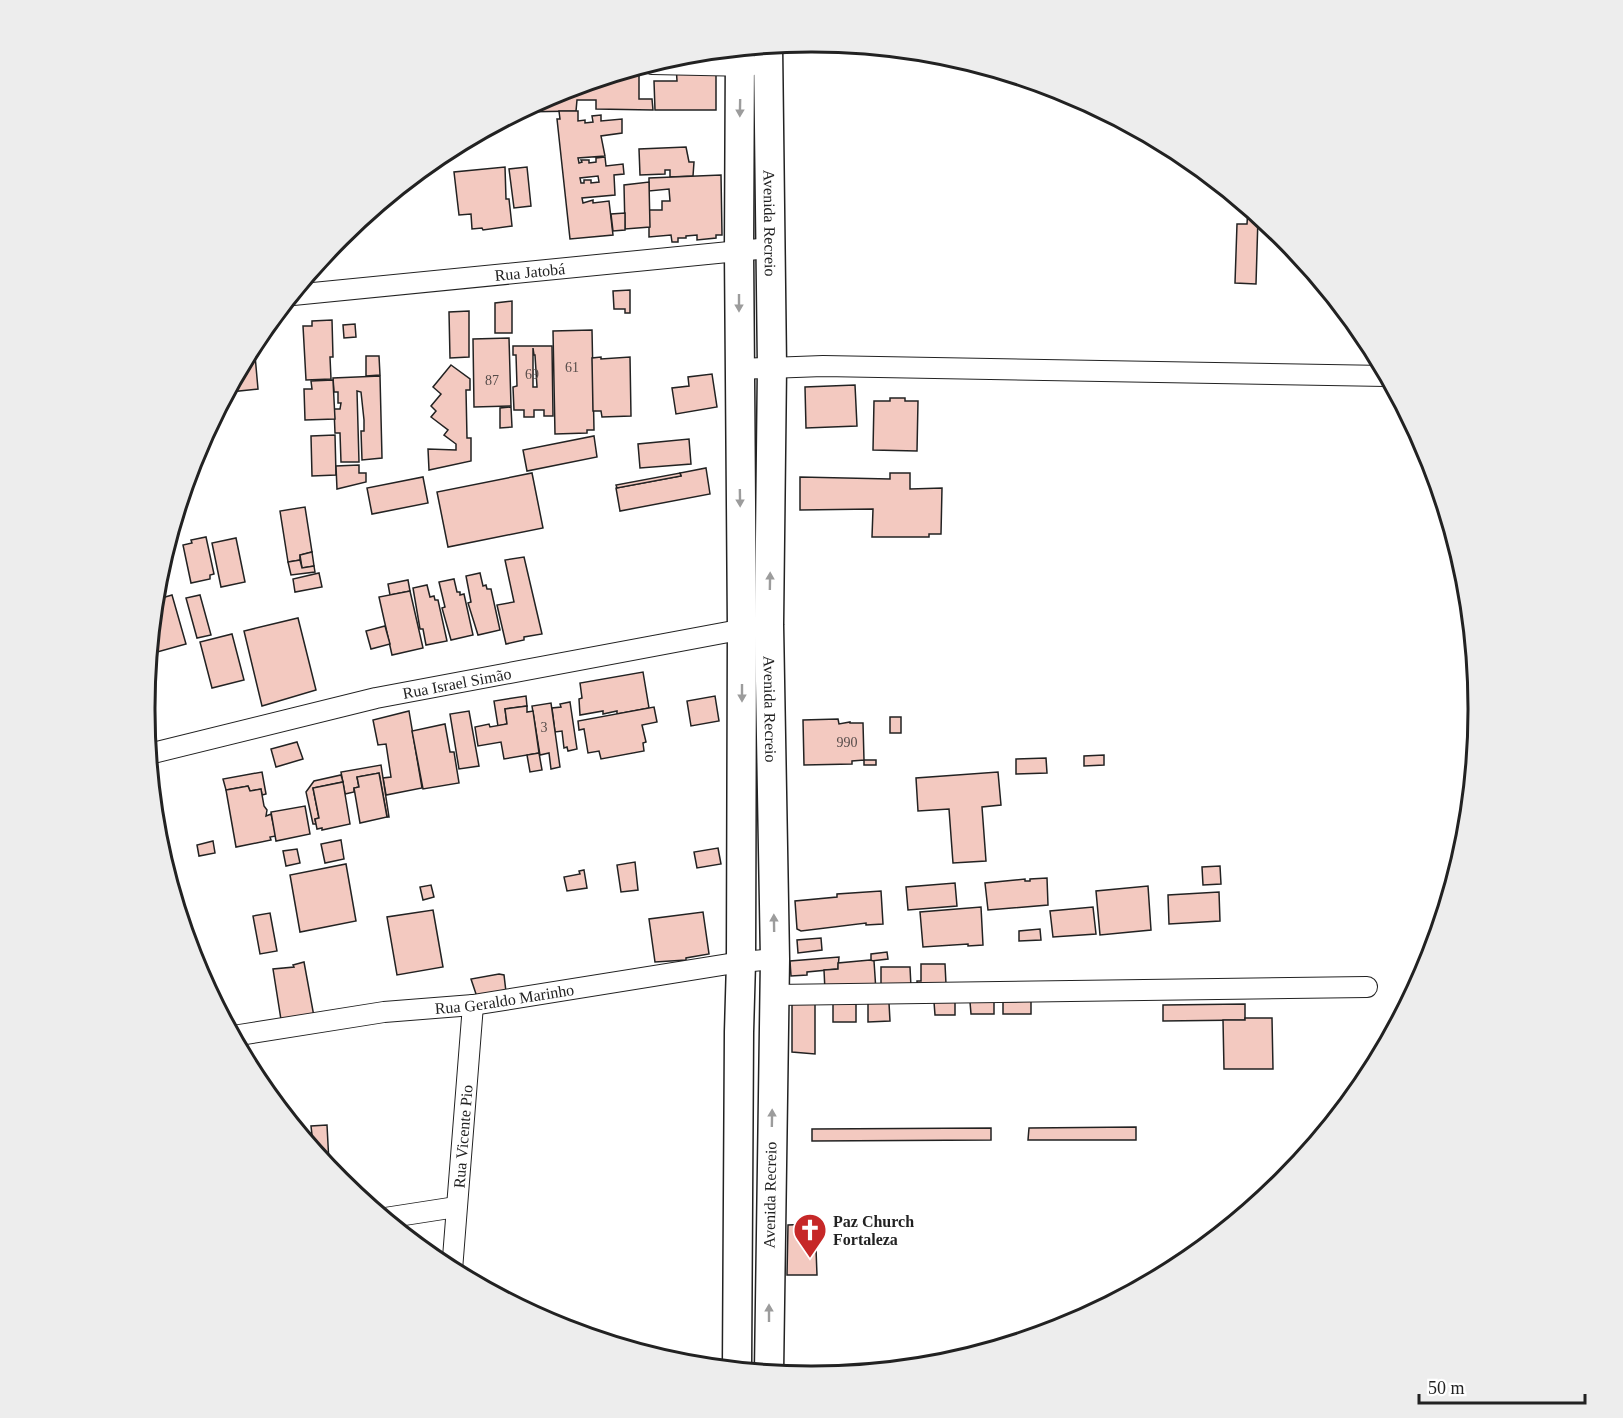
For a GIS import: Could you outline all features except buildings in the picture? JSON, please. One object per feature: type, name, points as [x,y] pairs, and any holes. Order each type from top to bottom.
[{"type":"main road","name":"Avenida Recreio","points":[[737,1361],[741,962],[756,627],[772,367],[769,248],[754,57]]},
{"type":"main road","name":"Avenida Recreio","points":[[754,57],[739,251],[739,369],[775,959],[769,1363]]},
{"type":"main road","points":[[737,1361],[769,1363]]},
{"type":"street","points":[[716,60],[754,57]]},
{"type":"street","name":"Rua Jatobá","points":[[303,294],[769,248]]},
{"type":"street","points":[[739,369],[823,366],[1377,376]]},
{"type":"street","name":"Rua Israel Simão","points":[[156,752],[376,699],[756,627]]},
{"type":"street","name":"Rua Geraldo Marinho","points":[[242,1035],[384,1012],[473,1005],[741,962],[775,959]]},
{"type":"street","points":[[774,995],[1367,987]]},
{"type":"street","name":"Rua Vicente Pio","points":[[453,1259],[473,1005]]},
{"type":"street","points":[[395,1216],[456,1207]]},
{"type":"place","name":"Paz Church Fortaleza","points":[[810,1259]]}]
